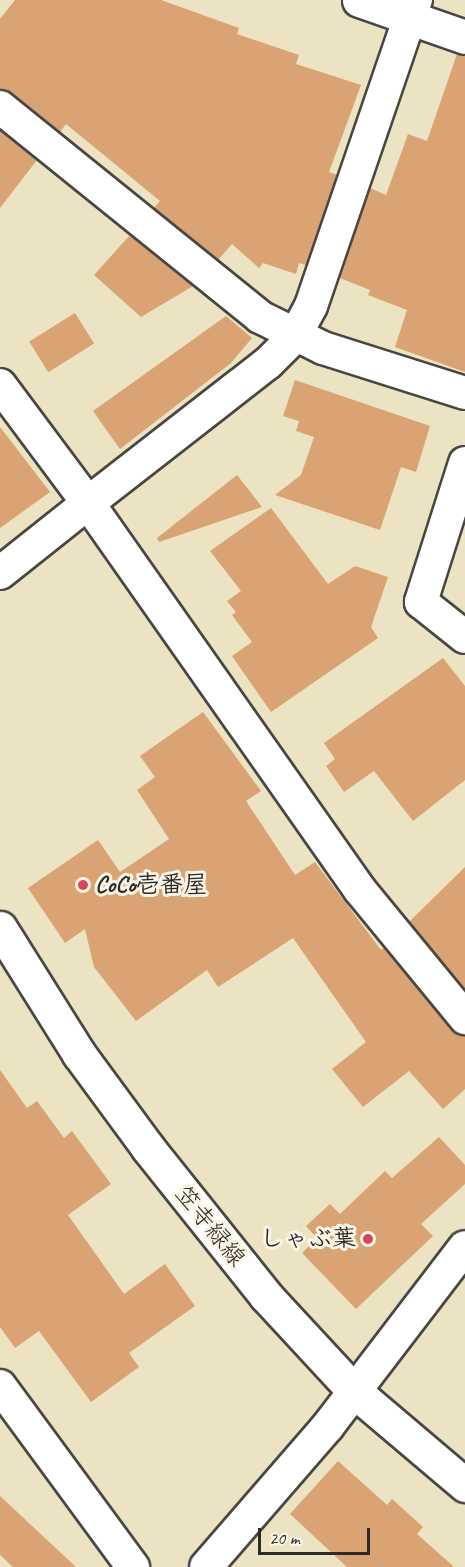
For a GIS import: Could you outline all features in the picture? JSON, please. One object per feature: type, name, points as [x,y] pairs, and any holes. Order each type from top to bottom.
[{"type":"street","points":[[359,0],[414,9],[465,37]]},
{"type":"street","points":[[0,573],[268,363],[295,336],[311,306],[414,9]]},
{"type":"street","points":[[0,107],[260,317],[295,336],[465,393]]},
{"type":"street","points":[[0,384],[88,503],[360,890],[465,1018]]},
{"type":"street","points":[[465,463],[421,602],[465,637]]},
{"type":"street","name":"笠寺緑線","points":[[0,928],[79,1054],[148,1148],[267,1296],[353,1390],[465,1485]]},
{"type":"street","points":[[206,1567],[328,1426],[353,1390],[465,1247]]},
{"type":"street","points":[[0,1386],[133,1567]]},
{"type":"building","points":[[15,0],[161,0],[239,28],[237,34],[299,55],[296,64],[361,85],[329,172],[337,175],[306,265],[299,263],[296,274],[263,263],[259,268],[232,244],[218,260],[154,208],[160,201],[66,124],[60,132],[11,93],[0,89],[0,19]]},
{"type":"building","points":[[457,54],[465,55],[465,372],[395,347],[407,310],[368,295],[370,290],[340,278],[370,188],[386,195],[408,134],[427,141]]},
{"type":"building","points":[[0,130],[37,160],[0,208]]},
{"type":"building","points":[[130,235],[193,286],[141,317],[94,275]]},
{"type":"building","points":[[75,313],[94,344],[48,372],[29,342]]},
{"type":"building","points":[[226,316],[252,338],[231,363],[120,449],[93,411]]},
{"type":"building","points":[[295,380],[430,426],[416,472],[401,467],[380,530],[275,495],[301,475],[314,437],[296,431],[299,421],[283,416]]},
{"type":"building","points":[[0,427],[50,492],[0,528]]},
{"type":"building","points":[[237,475],[262,507],[159,542],[157,538]]},
{"type":"building","points":[[271,508],[328,584],[355,566],[388,577],[371,627],[378,638],[271,712],[232,656],[252,642],[232,615],[236,612],[227,601],[241,591],[210,551]]},
{"type":"building","points":[[443,658],[465,686],[465,780],[413,821],[374,771],[344,792],[326,766],[335,759],[324,743]]},
{"type":"building","points":[[203,712],[261,791],[246,801],[295,875],[315,862],[381,950],[384,947],[451,1029],[465,1036],[465,1089],[443,1109],[409,1071],[363,1107],[332,1069],[366,1042],[293,938],[218,987],[207,970],[136,1021],[94,967],[85,929],[65,943],[28,888],[98,840],[120,872],[169,839],[137,790],[155,777],[140,756]]},
{"type":"building","points":[[465,867],[465,990],[409,922]]},
{"type":"building","points":[[0,1070],[27,1108],[37,1101],[64,1138],[72,1131],[111,1184],[68,1215],[124,1294],[165,1264],[195,1306],[129,1353],[139,1367],[91,1402],[39,1331],[15,1348],[0,1327]]},
{"type":"building","points":[[439,1137],[465,1165],[465,1184],[421,1224],[433,1236],[356,1309],[302,1253],[317,1238],[306,1226],[330,1204],[340,1214],[385,1171],[392,1178]]},
{"type":"building","points":[[338,1461],[387,1505],[392,1499],[423,1527],[417,1534],[454,1567],[347,1567],[290,1514]]},
{"type":"building","points":[[0,1496],[76,1567],[13,1567],[0,1555]]},
{"type":"place","name":"CoCo壱番屋","points":[[83,885]]},
{"type":"place","name":"しゃぶ葉","points":[[368,1239]]}]
